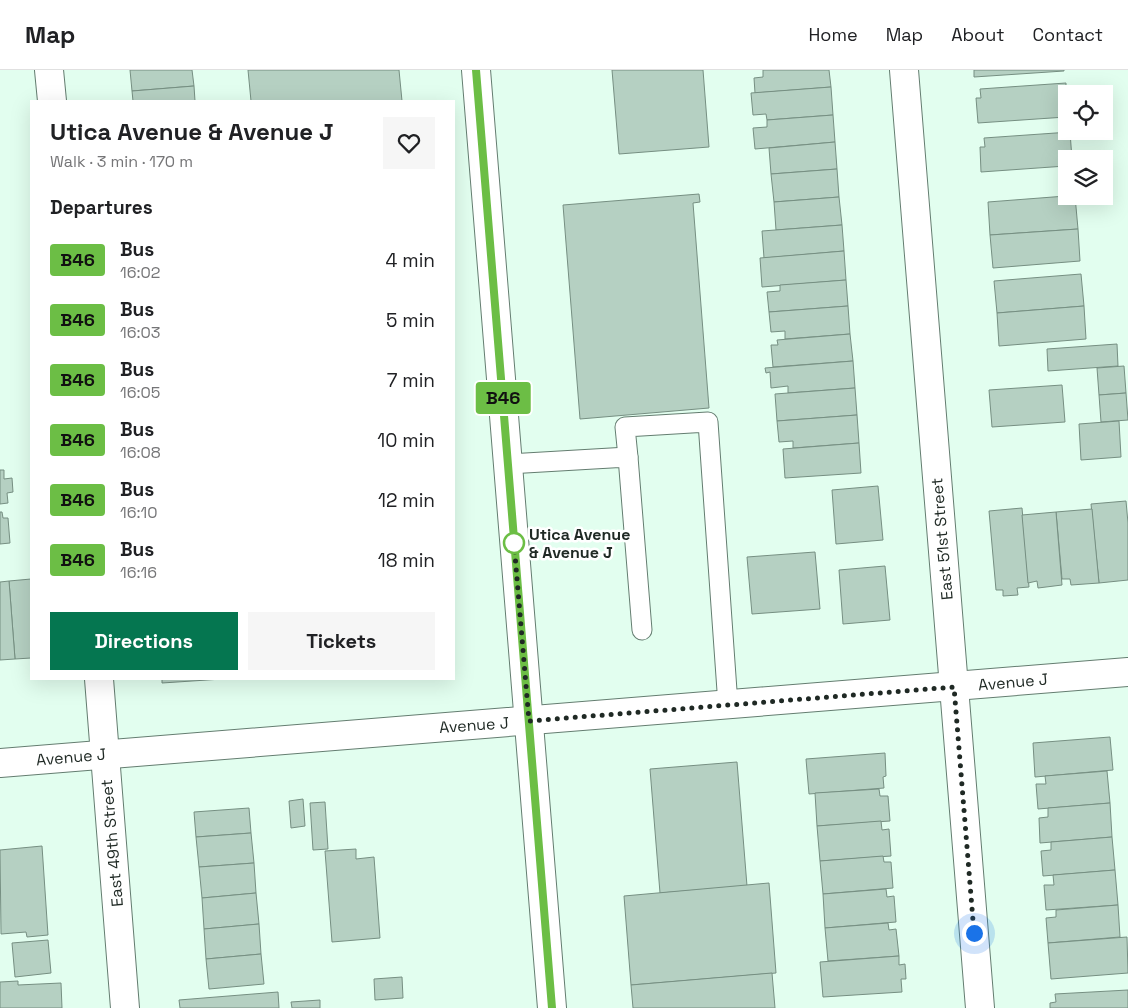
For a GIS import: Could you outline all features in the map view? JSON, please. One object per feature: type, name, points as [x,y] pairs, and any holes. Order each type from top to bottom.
[{"type":"street","points":[[49,70],[52,100]]},
{"type":"street","points":[[476,70],[552,1008]]},
{"type":"street","name":"East 51st Street","points":[[904,70],[980,1008]]},
{"type":"street","name":"Avenue J","points":[[0,762],[1128,672]]},
{"type":"street","name":"East 49th Street","points":[[99,680],[125,1008]]},
{"type":"lane","points":[[642,630],[625,427],[708,422],[728,704]]},
{"type":"lane","points":[[508,464],[628,457]]},
{"type":"building","points":[[130,70],[192,70],[194,86],[132,91]]},
{"type":"building","points":[[248,70],[399,70],[402,100],[251,100]]},
{"type":"building","points":[[612,70],[703,70],[709,147],[619,154]]},
{"type":"building","points":[[763,70],[829,70],[831,87],[755,93],[754,78],[763,77]]},
{"type":"building","points":[[974,70],[1064,70],[1064,71],[974,77]]},
{"type":"building","points":[[1066,83],[1066,85],[1058,85],[1058,118],[978,123],[976,98],[981,98],[980,89]]},
{"type":"building","points":[[194,86],[195,100],[133,100],[132,91]]},
{"type":"building","points":[[831,87],[833,115],[767,120],[766,114],[753,115],[751,93]]},
{"type":"building","points":[[833,115],[835,142],[755,149],[753,128],[767,127],[767,120]]},
{"type":"building","points":[[1058,133],[1058,140],[1071,140],[1071,150],[1058,150],[1058,167],[981,172],[980,147],[985,147],[984,138]]},
{"type":"building","points":[[835,142],[837,169],[771,174],[769,148]]},
{"type":"building","points":[[837,169],[839,197],[774,202],[771,174]]},
{"type":"building","points":[[699,194],[700,202],[693,203],[709,408],[580,419],[563,205]]},
{"type":"building","points":[[839,197],[842,225],[776,230],[774,202]]},
{"type":"building","points":[[1058,197],[1058,205],[1076,205],[1078,229],[990,235],[988,202]]},
{"type":"building","points":[[842,225],[844,251],[764,258],[762,231]]},
{"type":"building","points":[[1078,229],[1080,261],[993,268],[990,235]]},
{"type":"building","points":[[844,251],[846,280],[762,287],[760,258]]},
{"type":"building","points":[[1081,274],[1084,306],[997,313],[994,281]]},
{"type":"building","points":[[846,280],[848,306],[769,312],[767,292],[780,291],[780,285]]},
{"type":"building","points":[[848,306],[850,334],[785,339],[785,331],[771,332],[769,312]]},
{"type":"building","points":[[1084,306],[1086,339],[999,346],[997,313]]},
{"type":"building","points":[[850,334],[853,361],[773,367],[771,345],[778,345],[777,340]]},
{"type":"building","points":[[1117,344],[1118,366],[1048,371],[1047,349]]},
{"type":"building","points":[[853,361],[855,388],[788,393],[788,386],[771,388],[770,372],[766,373],[765,368]]},
{"type":"building","points":[[1124,366],[1126,393],[1099,395],[1097,368]]},
{"type":"building","points":[[1062,385],[1065,422],[992,427],[989,390]]},
{"type":"building","points":[[855,388],[857,415],[777,421],[775,394]]},
{"type":"building","points":[[1126,393],[1128,420],[1101,422],[1099,395]]},
{"type":"building","points":[[857,415],[859,443],[793,448],[793,441],[779,442],[777,421]]},
{"type":"building","points":[[1119,421],[1121,457],[1081,460],[1079,424]]},
{"type":"building","points":[[859,443],[861,473],[785,478],[783,449]]},
{"type":"building","points":[[0,470],[4,470],[4,479],[12,478],[13,492],[7,493],[8,503],[0,504]]},
{"type":"building","points":[[878,486],[883,540],[836,544],[832,490]]},
{"type":"building","points":[[1126,501],[1128,580],[1099,583],[1091,504]]},
{"type":"building","points":[[1022,508],[1029,587],[1017,588],[1018,595],[1003,596],[1003,590],[996,590],[989,511]]},
{"type":"building","points":[[1092,509],[1099,583],[1071,585],[1070,579],[1062,579],[1056,512]]},
{"type":"building","points":[[0,512],[2,512],[3,518],[8,518],[10,543],[0,544]]},
{"type":"building","points":[[1056,512],[1062,585],[1038,588],[1037,581],[1028,583],[1022,515]]},
{"type":"building","points":[[815,552],[820,609],[752,614],[747,557]]},
{"type":"building","points":[[885,566],[890,620],[843,624],[839,570]]},
{"type":"building","points":[[30,579],[30,658],[15,659],[9,581]]},
{"type":"building","points":[[9,581],[15,659],[0,660],[0,582]]},
{"type":"building","points":[[162,680],[207,680],[162,683]]},
{"type":"building","points":[[1110,737],[1113,770],[1035,777],[1033,743]]},
{"type":"building","points":[[885,753],[886,776],[883,777],[884,788],[809,794],[806,759]]},
{"type":"building","points":[[737,762],[747,886],[660,893],[650,769]]},
{"type":"building","points":[[1107,771],[1110,803],[1038,809],[1036,784],[1046,784],[1045,776]]},
{"type":"building","points":[[879,789],[880,796],[888,796],[890,821],[817,826],[815,793]]},
{"type":"building","points":[[303,799],[305,826],[291,828],[289,801]]},
{"type":"building","points":[[325,802],[328,849],[313,850],[310,803]]},
{"type":"building","points":[[1110,803],[1112,837],[1040,843],[1039,818],[1048,817],[1048,808]]},
{"type":"building","points":[[249,808],[251,833],[196,837],[194,812]]},
{"type":"building","points":[[881,821],[882,830],[889,829],[891,856],[820,861],[817,826]]},
{"type":"building","points":[[251,833],[254,863],[199,867],[196,837]]},
{"type":"building","points":[[1112,837],[1115,870],[1043,876],[1041,851],[1051,850],[1051,842]]},
{"type":"building","points":[[42,846],[48,935],[27,937],[26,932],[1,934],[0,850]]},
{"type":"building","points":[[356,849],[356,859],[374,857],[380,938],[332,942],[325,851]]},
{"type":"building","points":[[883,856],[884,862],[891,862],[893,888],[823,894],[820,861]]},
{"type":"building","points":[[254,863],[256,893],[202,898],[199,867]]},
{"type":"building","points":[[1115,870],[1118,905],[1046,910],[1044,885],[1054,885],[1053,875]]},
{"type":"building","points":[[769,883],[776,973],[631,985],[624,896]]},
{"type":"building","points":[[886,889],[887,897],[894,896],[896,922],[825,928],[823,894]]},
{"type":"building","points":[[256,893],[259,924],[204,929],[202,898]]},
{"type":"building","points":[[1118,905],[1120,937],[1048,943],[1046,918],[1056,917],[1056,910]]},
{"type":"building","points":[[888,923],[889,930],[896,929],[899,956],[828,961],[825,928]]},
{"type":"building","points":[[259,924],[261,954],[206,959],[204,929]]},
{"type":"building","points":[[1127,937],[1128,973],[1051,979],[1048,943]]},
{"type":"building","points":[[48,940],[51,973],[15,977],[12,943]]},
{"type":"building","points":[[261,954],[264,984],[209,989],[206,959]]},
{"type":"building","points":[[899,956],[899,965],[905,964],[906,979],[901,979],[902,992],[823,997],[820,962]]},
{"type":"building","points":[[772,973],[775,1008],[633,1008],[631,985]]},
{"type":"building","points":[[402,977],[403,998],[375,1000],[374,979]]},
{"type":"building","points":[[18,981],[18,985],[61,983],[62,1008],[0,1008],[0,982]]},
{"type":"building","points":[[1128,990],[1128,1008],[1050,1008],[1050,1003],[1056,1002],[1055,994]]},
{"type":"building","points":[[278,992],[279,1008],[180,1008],[179,1000]]},
{"type":"building","points":[[320,1000],[320,1008],[292,1008],[291,1002]]},
{"type":"bus line","name":"B46","points":[[476,70],[552,1008]]},
{"type":"place","name":"Utica Avenue & Avenue J","points":[[514,543]]},
{"type":"route","points":[[514,543],[529,721],[954,687],[974,933]]}]
